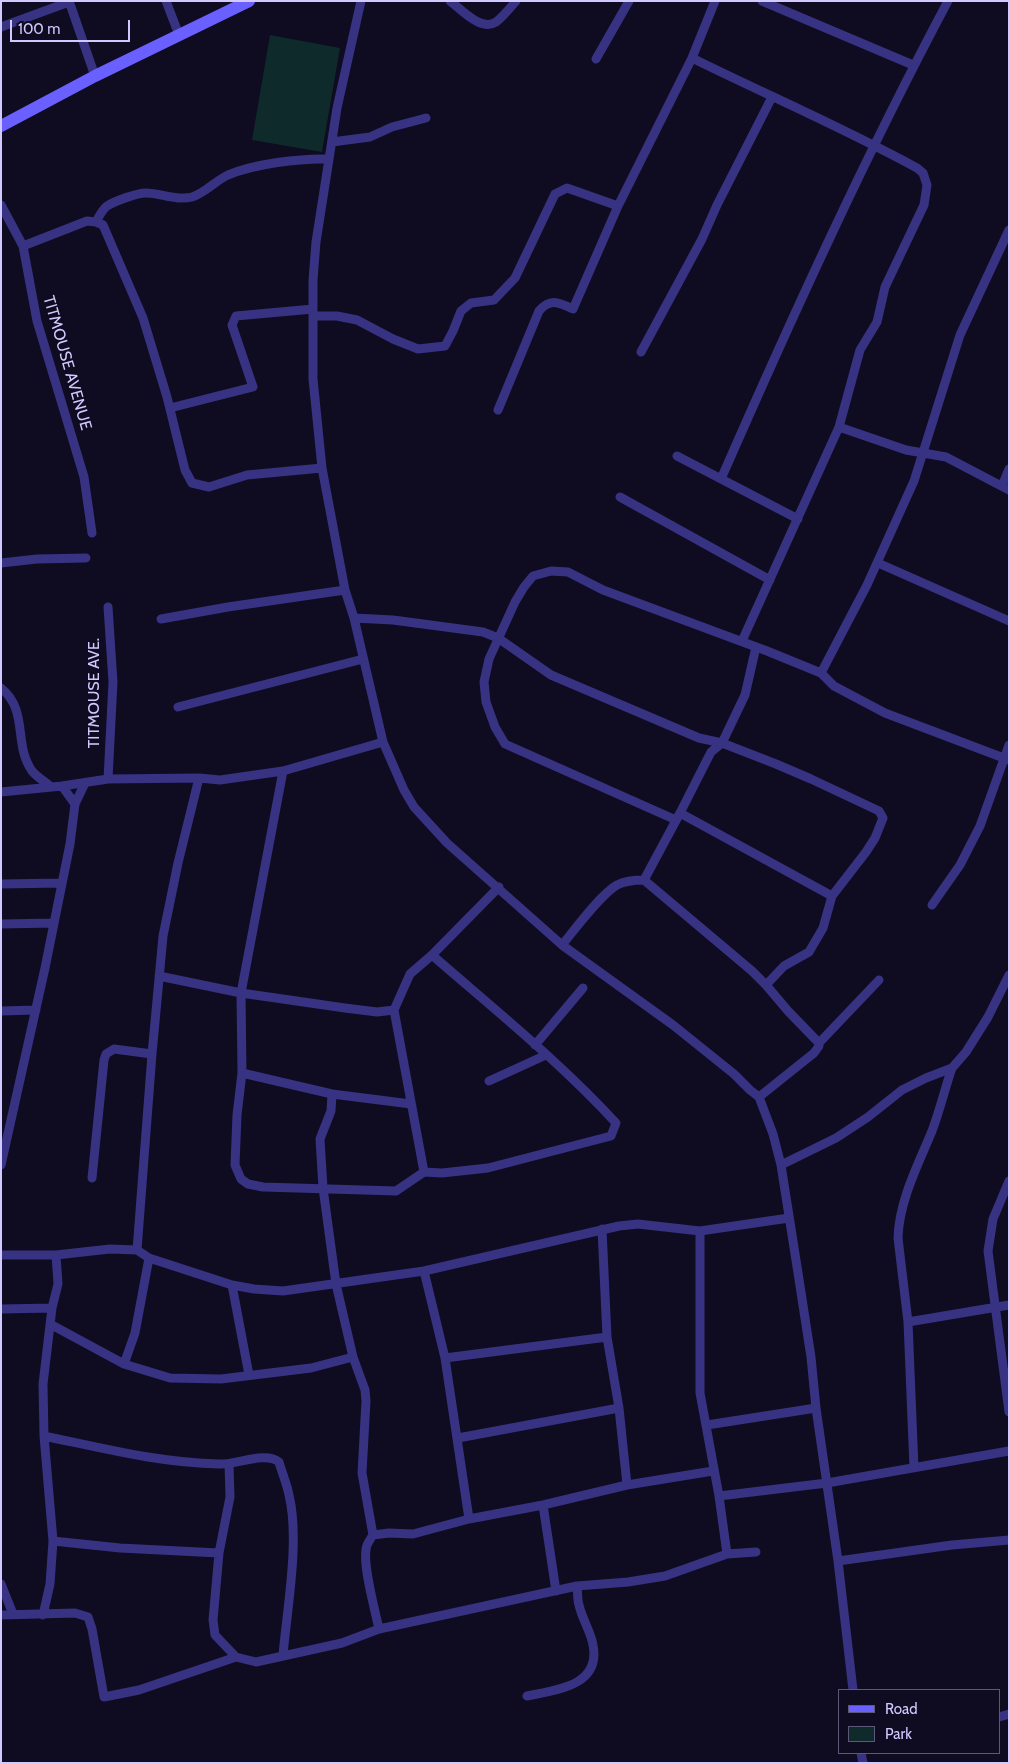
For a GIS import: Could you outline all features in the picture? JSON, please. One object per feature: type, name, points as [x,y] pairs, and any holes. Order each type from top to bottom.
[{"type":"main road","points":[[1,126],[95,76],[249,1]]},
{"type":"street","points":[[166,1],[179,35]]},
{"type":"street","points":[[361,1],[337,108],[316,242],[312,280],[313,380],[322,468],[345,590],[354,618],[383,742],[404,790],[414,807],[447,843],[562,945],[674,1025],[759,1097],[773,1134],[781,1165],[811,1357],[853,1689]]},
{"type":"street","points":[[450,1],[480,23],[488,25],[496,22],[516,1]]},
{"type":"street","points":[[596,59],[629,1]]},
{"type":"street","points":[[498,410],[539,311],[544,305],[556,302],[572,309],[618,206],[692,58],[715,1]]},
{"type":"street","points":[[762,1],[913,65]]},
{"type":"street","points":[[721,479],[770,366],[874,144],[913,65],[948,1]]},
{"type":"street","points":[[1,27],[69,2],[95,76]]},
{"type":"street","points":[[692,58],[874,144],[917,168],[923,173],[927,185],[924,205],[885,287],[877,322],[860,350],[840,427],[742,642]]},
{"type":"street","points":[[641,352],[687,269],[772,97]]},
{"type":"street","points":[[332,142],[370,137],[392,127],[426,118]]},
{"type":"street","points":[[96,222],[101,212],[107,206],[145,193],[171,198],[191,197],[225,176],[240,170],[311,158],[329,159]]},
{"type":"street","points":[[170,408],[253,387],[232,325],[236,316],[313,313],[337,316],[357,320],[393,339],[418,349],[445,346],[461,311],[471,303],[494,300],[514,278],[555,194],[567,188],[618,206]]},
{"type":"street","name":"TITMOUSE AVENUE","points":[[1,205],[23,246],[37,321],[84,477],[92,533]]},
{"type":"street","points":[[23,246],[87,221],[103,225],[142,318],[170,408],[186,470],[192,483],[209,487],[247,475],[322,468]]},
{"type":"street","points":[[821,674],[878,563],[914,481],[960,335],[1009,230]]},
{"type":"street","points":[[840,427],[876,441],[923,454],[946,457],[1005,488],[1009,469]]},
{"type":"street","points":[[677,456],[798,518]]},
{"type":"street","points":[[620,497],[770,580]]},
{"type":"street","points":[[1,563],[37,558],[86,558]]},
{"type":"street","points":[[878,563],[1009,621]]},
{"type":"street","points":[[832,896],[678,817],[505,744],[495,727],[486,702],[484,682],[489,660],[498,638],[515,602],[524,587],[534,576],[551,572],[568,572],[603,590],[756,647],[821,674],[834,686],[885,713],[1006,760]]},
{"type":"street","points":[[162,619],[228,607],[345,590]]},
{"type":"street","name":"TITMOUSE AVE.","points":[[108,607],[113,682],[108,779]]},
{"type":"street","points":[[354,618],[393,620],[483,632],[498,638],[551,674],[700,738],[722,743],[811,779],[879,811],[883,818],[874,838],[866,852],[832,896],[823,928],[809,952],[784,966],[766,985]]},
{"type":"street","points":[[644,880],[711,752],[722,743],[745,695],[756,647]]},
{"type":"street","points":[[178,707],[363,659]]},
{"type":"street","points":[[1,688],[12,698],[17,709],[23,749],[28,763],[38,777],[50,786]]},
{"type":"street","points":[[1,792],[108,779],[199,778],[220,780],[283,771],[383,742]]},
{"type":"street","points":[[932,906],[960,865],[975,837],[1006,760],[1009,745]]},
{"type":"street","points":[[283,771],[241,993],[242,1073],[237,1115],[235,1165],[241,1179],[248,1184],[263,1187],[396,1191],[424,1172],[442,1173],[488,1168],[611,1136],[616,1123],[596,1102],[535,1045],[432,955]]},
{"type":"street","points":[[137,1250],[163,936],[178,863],[199,778]]},
{"type":"street","points":[[1,1165],[54,923],[75,804],[84,783]]},
{"type":"street","points":[[62,786],[75,804]]},
{"type":"street","points":[[562,945],[605,895],[617,885],[632,880],[644,880],[752,971],[819,1043]]},
{"type":"street","points":[[1,884],[62,883]]},
{"type":"street","points":[[424,1172],[394,1010],[410,974],[432,955],[499,888]]},
{"type":"street","points":[[1,924],[54,923]]},
{"type":"street","points":[[914,1468],[908,1322],[898,1227],[910,1186],[933,1129],[952,1068],[966,1052],[1004,996],[1009,975]]},
{"type":"street","points":[[159,976],[241,993],[377,1012],[394,1010]]},
{"type":"street","points":[[759,1097],[814,1053],[819,1043],[879,980]]},
{"type":"street","points":[[535,1045],[583,988]]},
{"type":"street","points":[[1,1011],[36,1010]]},
{"type":"street","points":[[92,1178],[106,1054],[114,1049],[152,1054]]},
{"type":"street","points":[[489,1082],[546,1056]]},
{"type":"street","points":[[781,1165],[836,1138],[868,1117],[902,1090],[952,1068]]},
{"type":"street","points":[[242,1073],[332,1094],[411,1104]]},
{"type":"street","points":[[332,1094],[331,1111],[320,1139],[323,1188],[336,1284],[353,1357],[366,1401],[362,1473],[373,1535],[365,1551],[367,1571],[379,1629]]},
{"type":"street","points":[[1009,1180],[993,1219],[988,1251],[1009,1412]]},
{"type":"street","points":[[1,1255],[56,1255],[110,1249],[137,1250],[149,1258],[232,1285],[283,1291],[424,1271],[602,1229],[638,1224],[700,1230],[789,1218]]},
{"type":"street","points":[[602,1229],[607,1337],[619,1408],[627,1485]]},
{"type":"street","points":[[700,1230],[700,1393],[719,1496],[727,1554]]},
{"type":"street","points":[[43,1615],[50,1584],[53,1541],[44,1436],[43,1384],[52,1308],[58,1284],[56,1255]]},
{"type":"street","points":[[124,1364],[135,1333],[149,1258]]},
{"type":"street","points":[[424,1271],[445,1358],[469,1519]]},
{"type":"street","points":[[232,1285],[249,1375]]},
{"type":"street","points":[[908,1322],[1009,1305]]},
{"type":"street","points":[[1,1309],[52,1308]]},
{"type":"street","points":[[50,1324],[124,1364],[170,1378],[221,1379],[311,1368],[353,1357]]},
{"type":"street","points":[[445,1358],[607,1337]]},
{"type":"street","points":[[458,1438],[619,1408]]},
{"type":"street","points":[[707,1425],[816,1408]]},
{"type":"street","points":[[44,1436],[174,1461],[229,1464],[262,1458],[274,1459],[279,1462],[289,1495],[292,1513],[293,1545],[283,1655]]},
{"type":"street","points":[[719,1496],[827,1483],[1009,1451]]},
{"type":"street","points":[[229,1464],[230,1496],[219,1553],[213,1620],[215,1635],[236,1657],[256,1662],[342,1643],[379,1629],[577,1586],[628,1582],[665,1576],[727,1554],[756,1552]]},
{"type":"street","points":[[373,1535],[389,1533],[413,1534],[469,1519],[543,1505],[627,1485],[713,1471]]},
{"type":"street","points":[[543,1505],[556,1591]]},
{"type":"street","points":[[838,1561],[952,1545],[1009,1540]]},
{"type":"street","points":[[53,1541],[120,1548],[219,1553]]},
{"type":"street","points":[[1,1584],[13,1614]]},
{"type":"street","points":[[527,1696],[579,1682],[594,1664],[593,1645],[579,1605],[577,1586]]},
{"type":"street","points":[[1,1615],[75,1613],[88,1617],[92,1629],[104,1697],[139,1690],[236,1657]]},
{"type":"green space","points":[[270,35],[340,48],[322,152],[252,140]]}]
